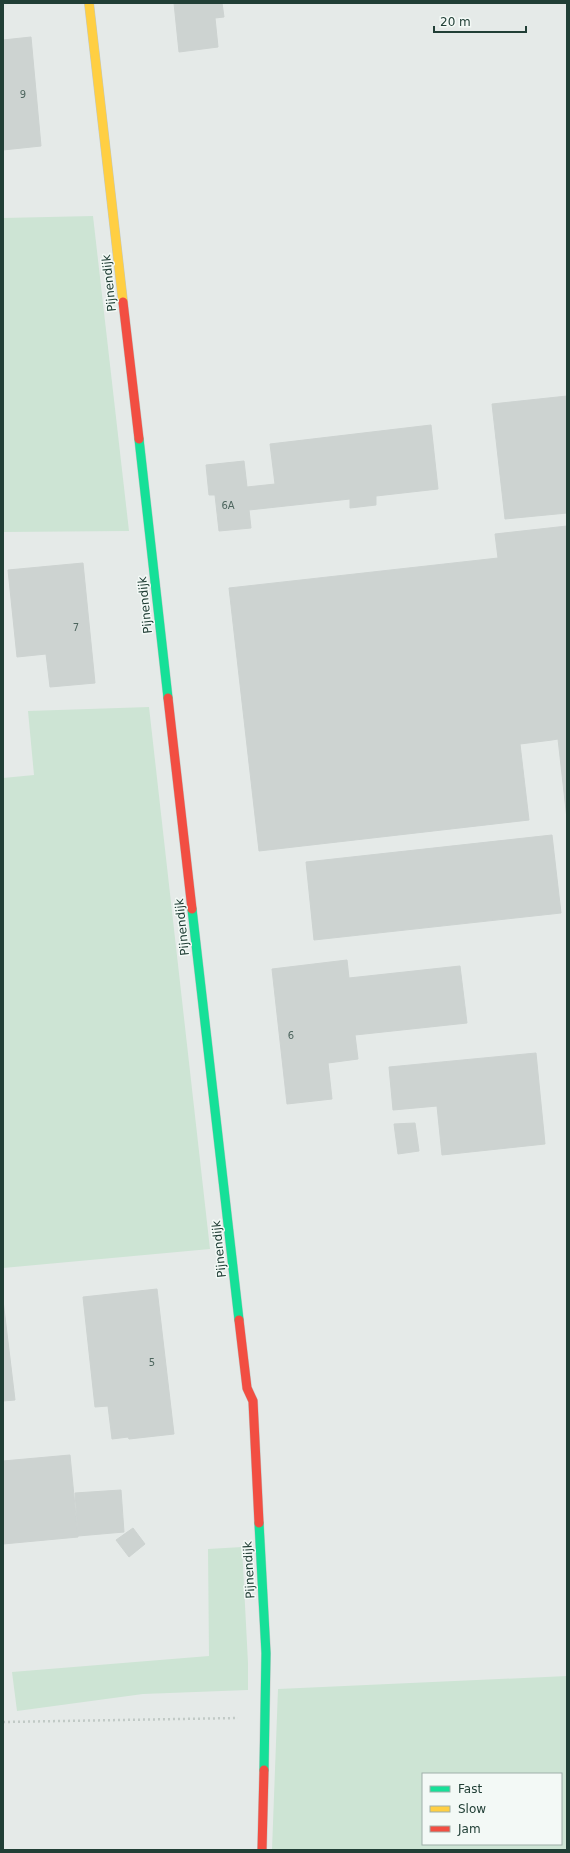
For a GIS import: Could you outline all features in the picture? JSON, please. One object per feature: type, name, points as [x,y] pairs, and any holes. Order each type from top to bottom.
[{"type":"street","name":"Pijnendijk","points":[[89,3],[246,1388],[253,1401],[266,1653],[262,1850]]},
{"type":"path","points":[[3,1722],[264,1718]]},
{"type":"green space","points":[[93,216],[129,531],[3,532],[3,218]]},
{"type":"green space","points":[[149,707],[210,1249],[3,1268],[3,778],[34,775],[28,711]]},
{"type":"green space","points":[[242,1547],[248,1690],[143,1694],[17,1711],[12,1672],[209,1656],[208,1549]]},
{"type":"green space","points":[[567,1676],[567,1850],[272,1850],[278,1689]]},
{"type":"building","points":[[174,3],[222,3],[224,17],[215,18],[218,47],[179,52]]},
{"type":"building","points":[[31,37],[41,146],[3,150],[3,40]]},
{"type":"building","points":[[567,396],[567,513],[505,519],[492,404]]},
{"type":"building","points":[[431,425],[438,489],[376,496],[376,505],[350,508],[350,499],[249,510],[251,528],[219,531],[215,495],[209,495],[206,465],[244,461],[247,487],[275,484],[270,444]]},
{"type":"building","points":[[567,526],[567,819],[558,739],[520,744],[529,820],[259,851],[229,588],[498,558],[495,534]]},
{"type":"building","points":[[83,563],[95,683],[50,687],[46,654],[17,657],[8,570]]},
{"type":"building","points":[[552,835],[561,913],[314,940],[306,862]]},
{"type":"building","points":[[347,960],[349,978],[460,966],[467,1023],[355,1035],[358,1059],[328,1063],[332,1099],[287,1104],[272,969]]},
{"type":"building","points":[[536,1053],[545,1144],[442,1155],[437,1106],[393,1110],[389,1067]]},
{"type":"building","points":[[415,1123],[419,1151],[398,1154],[394,1124]]},
{"type":"building","points":[[157,1289],[174,1434],[129,1439],[128,1437],[112,1439],[108,1406],[95,1407],[83,1297]]},
{"type":"building","points":[[3,1300],[15,1400],[3,1401]]},
{"type":"building","points":[[70,1455],[78,1537],[3,1544],[3,1461]]},
{"type":"building","points":[[121,1490],[124,1532],[78,1536],[75,1493]]},
{"type":"building","points":[[133,1528],[145,1544],[129,1557],[116,1540]]},
{"type":"traffic: fast","points":[[139,439],[168,698]]},
{"type":"traffic: fast","points":[[192,909],[239,1320]]},
{"type":"traffic: fast","points":[[259,1523],[266,1653],[264,1770]]},
{"type":"traffic: slow","points":[[89,3],[123,302]]},
{"type":"traffic: jam","points":[[123,302],[139,439]]},
{"type":"traffic: jam","points":[[168,698],[192,909]]},
{"type":"traffic: jam","points":[[239,1320],[247,1388],[253,1401],[259,1523]]},
{"type":"traffic: jam","points":[[262,1850],[264,1770]]}]
